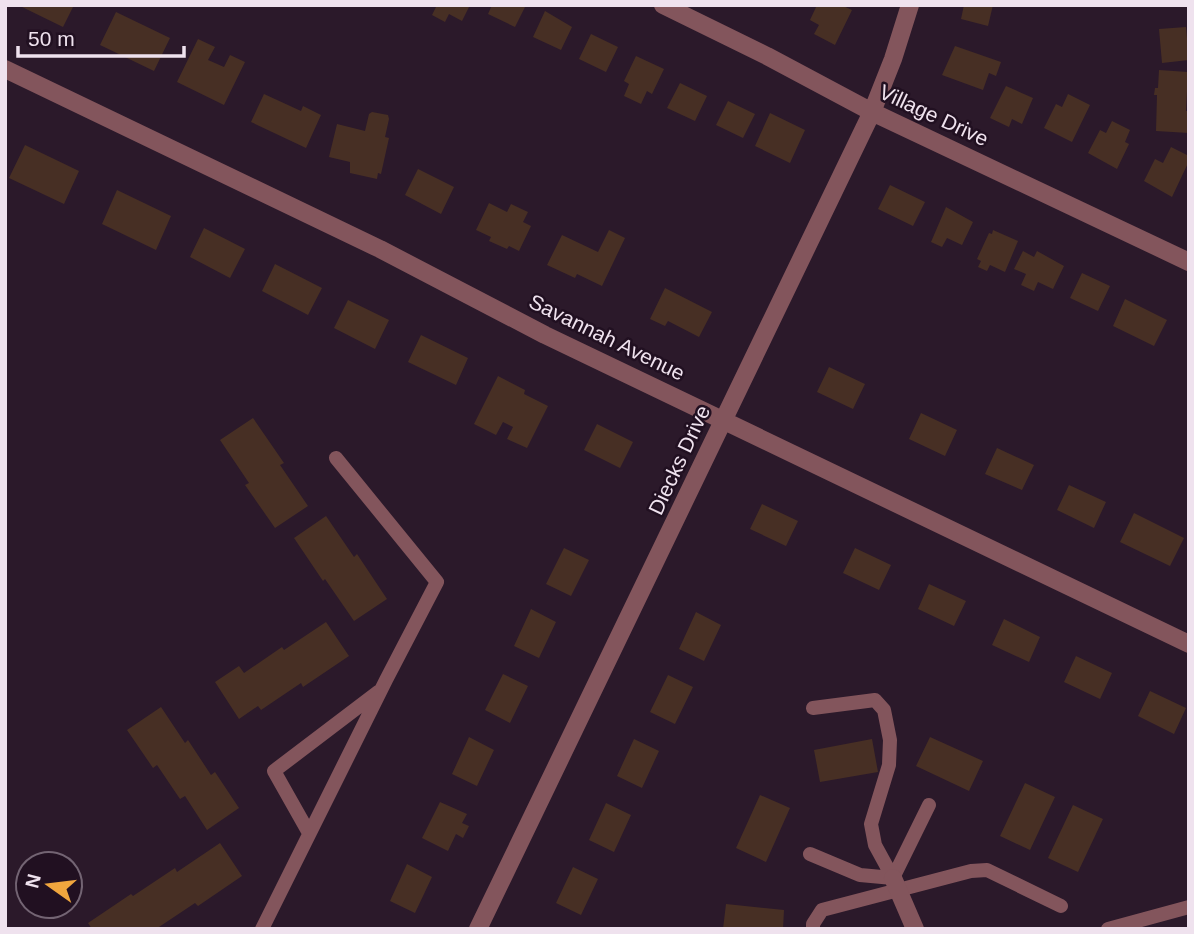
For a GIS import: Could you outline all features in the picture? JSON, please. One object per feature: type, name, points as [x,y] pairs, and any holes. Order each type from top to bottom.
[{"type":"street","name":"Village Drive","points":[[663,5],[767,55],[872,111],[1189,262]]},
{"type":"street","name":"Diecks Drive","points":[[478,929],[872,111],[911,5]]},
{"type":"street","name":"Savannah Avenue","points":[[5,69],[380,249],[545,335],[1189,644]]},
{"type":"street","points":[[896,883],[915,929]]},
{"type":"lane","points":[[262,929],[380,690],[437,582],[336,458]]},
{"type":"lane","points":[[309,833],[274,771],[380,690]]},
{"type":"lane","points":[[813,708],[875,700],[884,710],[890,740],[889,765],[871,824],[875,845],[896,883]]},
{"type":"lane","points":[[896,883],[929,805]]},
{"type":"lane","points":[[810,854],[860,875],[896,883]]},
{"type":"lane","points":[[813,929],[813,924],[822,910],[896,883],[971,871],[987,870],[1062,906]]},
{"type":"lane","points":[[1108,929],[1189,907]]},
{"type":"building","points":[[18,5],[74,5],[63,27]]},
{"type":"building","points":[[437,5],[470,5],[462,21],[449,14],[445,22],[432,15]]},
{"type":"building","points":[[492,5],[526,5],[515,27],[488,14]]},
{"type":"building","points":[[817,5],[841,5],[852,10],[835,45],[814,34],[819,25],[810,20]]},
{"type":"building","points":[[964,5],[993,5],[988,26],[961,19]]},
{"type":"building","points":[[545,11],[572,27],[561,50],[533,37]]},
{"type":"building","points":[[116,12],[170,38],[154,71],[100,45]]},
{"type":"building","points":[[1186,27],[1189,60],[1162,63],[1159,29]]},
{"type":"building","points":[[591,34],[618,47],[606,72],[579,59]]},
{"type":"building","points":[[198,39],[215,47],[208,60],[224,67],[230,55],[245,62],[224,105],[177,82]]},
{"type":"building","points":[[955,46],[1001,62],[996,76],[989,73],[983,90],[942,75]]},
{"type":"building","points":[[636,56],[664,69],[652,94],[647,91],[641,104],[624,96],[629,84],[624,81]]},
{"type":"building","points":[[1159,70],[1188,72],[1186,111],[1189,111],[1189,133],[1156,131],[1157,95],[1154,95],[1155,88],[1158,88]]},
{"type":"building","points":[[680,83],[707,96],[695,121],[667,108]]},
{"type":"building","points":[[1006,86],[1033,98],[1022,124],[1012,119],[1009,127],[990,118]]},
{"type":"building","points":[[264,94],[301,111],[303,106],[321,115],[306,148],[251,122]]},
{"type":"building","points":[[1068,94],[1090,105],[1072,142],[1044,128],[1056,104],[1062,107]]},
{"type":"building","points":[[728,101],[755,114],[743,138],[716,125]]},
{"type":"building","points":[[372,112],[388,115],[389,119],[385,137],[389,138],[381,174],[378,173],[377,179],[350,173],[350,162],[329,157],[337,124],[365,131],[369,114]]},
{"type":"building","points":[[770,113],[805,130],[790,163],[755,146]]},
{"type":"building","points":[[1112,121],[1130,130],[1125,142],[1129,144],[1117,169],[1088,153],[1100,130],[1106,133]]},
{"type":"building","points":[[25,145],[79,171],[64,204],[9,178]]},
{"type":"building","points":[[1171,147],[1189,156],[1172,197],[1144,181],[1155,159],[1163,163]]},
{"type":"building","points":[[418,169],[454,187],[441,214],[405,195]]},
{"type":"building","points":[[890,185],[925,202],[913,226],[878,209]]},
{"type":"building","points":[[117,190],[171,216],[156,250],[102,224]]},
{"type":"building","points":[[489,203],[507,212],[511,204],[528,212],[523,222],[531,226],[519,251],[489,241],[491,237],[476,230]]},
{"type":"building","points":[[946,207],[973,222],[962,245],[947,238],[942,247],[931,242]]},
{"type":"building","points":[[204,228],[245,249],[230,278],[190,257]]},
{"type":"building","points":[[609,230],[625,238],[602,286],[577,274],[575,278],[547,265],[562,235],[598,252]]},
{"type":"building","points":[[993,230],[1018,241],[1005,272],[990,265],[987,271],[978,267],[981,261],[977,259]]},
{"type":"building","points":[[1023,251],[1034,257],[1037,251],[1064,266],[1053,289],[1038,282],[1034,291],[1021,285],[1026,274],[1014,269]]},
{"type":"building","points":[[275,264],[322,288],[308,315],[262,291]]},
{"type":"building","points":[[1082,273],[1110,286],[1098,311],[1070,298]]},
{"type":"building","points":[[665,288],[712,312],[699,337],[668,321],[665,326],[650,319]]},
{"type":"building","points":[[1125,299],[1167,320],[1154,346],[1113,326]]},
{"type":"building","points":[[348,300],[389,320],[375,349],[334,328]]},
{"type":"building","points":[[421,335],[468,358],[456,385],[408,362]]},
{"type":"building","points":[[829,367],[865,384],[853,409],[817,392]]},
{"type":"building","points":[[498,376],[548,406],[527,448],[507,439],[513,427],[503,422],[496,435],[474,424]]},
{"type":"building","points":[[921,413],[957,430],[945,456],[909,439]]},
{"type":"building","points":[[253,418],[284,463],[280,465],[308,506],[275,528],[245,485],[249,483],[220,440]]},
{"type":"building","points":[[597,424],[633,442],[620,468],[584,450]]},
{"type":"building","points":[[997,448],[1034,465],[1022,490],[985,474]]},
{"type":"building","points":[[1069,485],[1106,502],[1094,528],[1057,510]]},
{"type":"building","points":[[762,504],[798,521],[786,546],[750,529]]},
{"type":"building","points":[[1134,513],[1184,538],[1170,566],[1120,542]]},
{"type":"building","points":[[326,516],[354,557],[357,554],[387,599],[354,621],[294,538]]},
{"type":"building","points":[[564,548],[589,560],[571,596],[546,584]]},
{"type":"building","points":[[855,548],[891,565],[879,590],[843,573]]},
{"type":"building","points":[[929,584],[966,601],[954,626],[918,609]]},
{"type":"building","points":[[531,609],[556,622],[539,658],[514,646]]},
{"type":"building","points":[[696,612],[721,625],[704,661],[679,649]]},
{"type":"building","points":[[1004,619],[1040,637],[1029,662],[992,645]]},
{"type":"building","points":[[326,622],[349,656],[303,687],[301,683],[261,710],[258,706],[239,719],[215,682],[239,666],[244,673]]},
{"type":"building","points":[[1076,656],[1112,673],[1100,699],[1064,682]]},
{"type":"building","points":[[503,674],[528,686],[510,723],[485,710]]},
{"type":"building","points":[[668,675],[693,687],[675,724],[650,712]]},
{"type":"building","points":[[1150,691],[1186,708],[1174,734],[1138,716]]},
{"type":"building","points":[[161,707],[185,743],[188,740],[211,775],[215,772],[239,808],[207,830],[185,796],[180,799],[157,765],[153,768],[127,730]]},
{"type":"building","points":[[469,737],[494,750],[477,786],[452,774]]},
{"type":"building","points":[[930,737],[983,761],[969,791],[916,766]]},
{"type":"building","points":[[634,739],[659,751],[642,788],[617,776]]},
{"type":"building","points":[[872,739],[878,772],[820,782],[814,750]]},
{"type":"building","points":[[1025,783],[1055,797],[1030,850],[1000,836]]},
{"type":"building","points":[[760,795],[790,808],[766,862],[736,848]]},
{"type":"building","points":[[440,802],[467,814],[462,823],[469,826],[463,838],[456,834],[448,851],[422,838]]},
{"type":"building","points":[[606,803],[631,815],[614,852],[589,840]]},
{"type":"building","points":[[1073,805],[1103,819],[1078,872],[1048,858]]},
{"type":"building","points":[[220,843],[242,876],[198,906],[195,903],[156,929],[92,929],[88,923],[175,868],[177,872]]},
{"type":"building","points":[[407,864],[432,877],[415,913],[390,901]]},
{"type":"building","points":[[573,867],[598,879],[581,915],[556,903]]},
{"type":"building","points":[[726,904],[784,910],[783,929],[723,929]]}]
